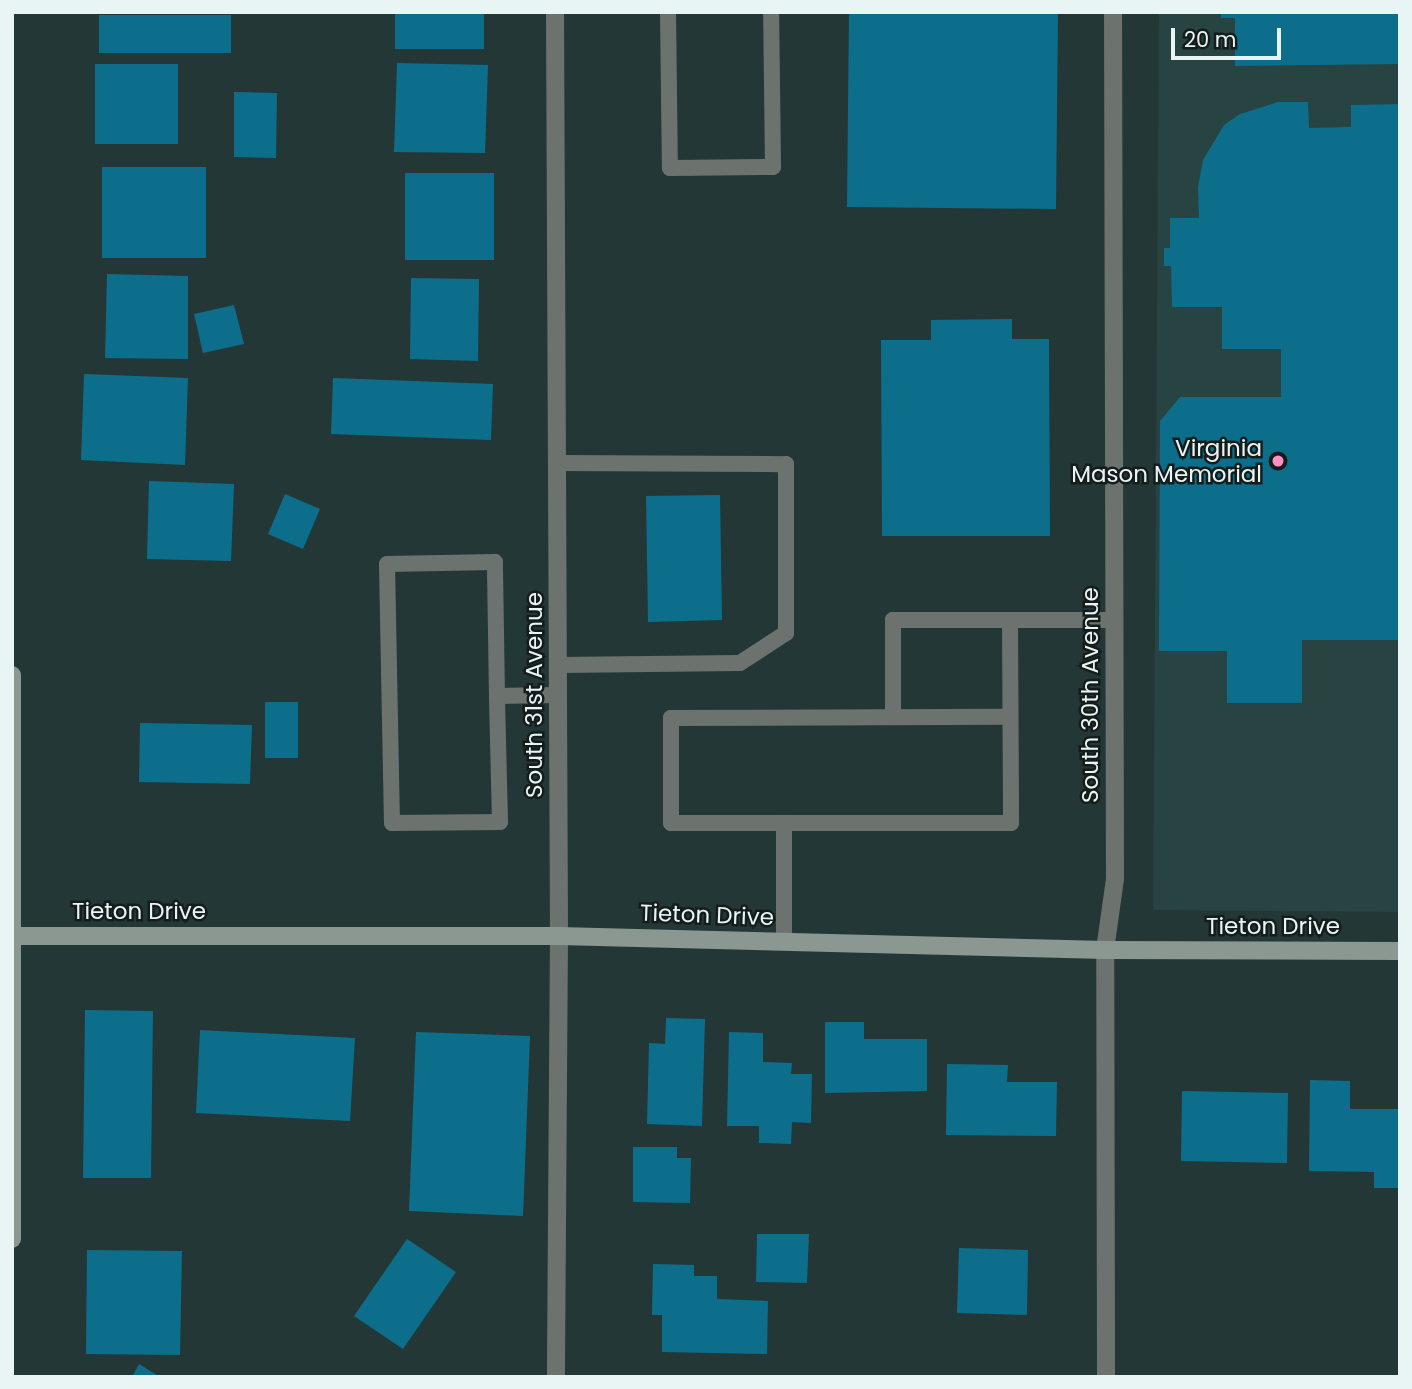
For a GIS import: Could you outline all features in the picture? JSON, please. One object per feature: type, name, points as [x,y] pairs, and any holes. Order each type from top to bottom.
[{"type":"main road","points":[[12,675],[12,1239]]},
{"type":"main road","name":"Tieton Drive","points":[[13,936],[559,936],[1105,950],[1400,951]]},
{"type":"street","name":"South 31st Avenue","points":[[555,12],[559,936],[556,1377]]},
{"type":"street","name":"South 30th Avenue","points":[[1106,1377],[1105,950],[1115,879],[1113,12]]},
{"type":"lane","points":[[668,12],[670,168],[773,167],[771,12]]},
{"type":"lane","points":[[557,463],[786,464],[786,633],[740,663],[558,665]]},
{"type":"lane","points":[[495,562],[497,696],[500,822],[393,823],[387,564],[495,562]]},
{"type":"lane","points":[[892,717],[892,620],[1114,620]]},
{"type":"lane","points":[[1010,620],[1011,823],[671,823],[671,718],[1010,717]]},
{"type":"lane","points":[[497,696],[558,695]]},
{"type":"lane","points":[[784,823],[784,942]]},
{"type":"shaded area","name":"Virginia Mason Memorial","points":[[1159,12],[1400,12],[1400,912],[1153,910]]},
{"type":"building","points":[[395,12],[484,12],[484,49],[395,49]]},
{"type":"building","points":[[849,12],[1058,12],[1056,209],[847,207]]},
{"type":"building","points":[[1221,12],[1400,12],[1400,64],[1235,66],[1235,18],[1221,18]]},
{"type":"building","points":[[99,15],[231,15],[231,53],[99,53]]},
{"type":"building","points":[[397,63],[488,65],[485,153],[394,152]]},
{"type":"building","points":[[95,64],[178,64],[178,144],[95,144]]},
{"type":"building","points":[[234,92],[277,93],[276,158],[234,157]]},
{"type":"building","points":[[1278,102],[1308,102],[1309,128],[1351,127],[1351,105],[1400,104],[1400,640],[1302,640],[1302,703],[1227,703],[1227,651],[1159,651],[1160,421],[1180,397],[1281,397],[1281,349],[1222,349],[1222,307],[1172,307],[1171,266],[1164,266],[1164,248],[1170,248],[1170,218],[1199,218],[1198,187],[1203,160],[1224,125],[1240,114]]},
{"type":"building","points":[[102,167],[206,167],[206,258],[102,258]]},
{"type":"building","points":[[405,173],[494,173],[494,260],[405,260]]},
{"type":"building","points":[[107,274],[188,276],[188,359],[105,358]]},
{"type":"building","points":[[411,278],[479,279],[478,361],[410,359]]},
{"type":"building","points":[[234,305],[244,344],[203,353],[194,314]]},
{"type":"building","points":[[1012,319],[1012,339],[1049,339],[1050,536],[882,536],[881,340],[931,340],[931,320]]},
{"type":"building","points":[[84,374],[188,378],[185,465],[81,460]]},
{"type":"building","points":[[333,378],[493,384],[491,440],[331,434]]},
{"type":"building","points":[[149,481],[234,484],[231,561],[147,559]]},
{"type":"building","points":[[285,494],[320,509],[303,549],[268,534]]},
{"type":"building","points":[[720,495],[722,620],[648,622],[646,496]]},
{"type":"building","points":[[265,702],[298,702],[298,758],[265,758]]},
{"type":"building","points":[[140,723],[252,725],[250,784],[139,782]]},
{"type":"building","points":[[85,1010],[153,1011],[151,1178],[83,1178]]},
{"type":"building","points":[[666,1018],[705,1019],[702,1126],[647,1124],[649,1043],[665,1044]]},
{"type":"building","points":[[825,1022],[864,1022],[864,1039],[927,1039],[927,1091],[825,1093]]},
{"type":"building","points":[[200,1030],[355,1038],[350,1121],[196,1113]]},
{"type":"building","points":[[416,1032],[530,1036],[523,1216],[409,1211]]},
{"type":"building","points":[[729,1032],[763,1033],[763,1062],[792,1063],[791,1074],[812,1074],[811,1123],[792,1122],[791,1144],[759,1143],[759,1126],[727,1126]]},
{"type":"building","points":[[947,1064],[1008,1065],[1007,1082],[1057,1082],[1056,1136],[946,1135]]},
{"type":"building","points":[[1310,1080],[1350,1081],[1350,1109],[1400,1109],[1400,1188],[1374,1188],[1374,1172],[1309,1171]]},
{"type":"building","points":[[1182,1091],[1288,1093],[1287,1163],[1181,1161]]},
{"type":"building","points":[[633,1147],[677,1147],[677,1158],[691,1158],[690,1203],[633,1202]]},
{"type":"building","points":[[757,1234],[809,1234],[807,1283],[756,1282]]},
{"type":"building","points":[[407,1239],[456,1272],[403,1349],[354,1316]]},
{"type":"building","points":[[959,1248],[1028,1250],[1027,1315],[957,1313]]},
{"type":"building","points":[[87,1250],[182,1251],[180,1355],[86,1354]]},
{"type":"building","points":[[653,1264],[694,1265],[694,1276],[717,1276],[717,1299],[768,1301],[767,1354],[662,1352],[662,1315],[652,1315]]},
{"type":"building","points":[[139,1364],[160,1377],[132,1377]]},
{"type":"place","name":"Virginia Mason Memorial","points":[[1278,461]]}]
